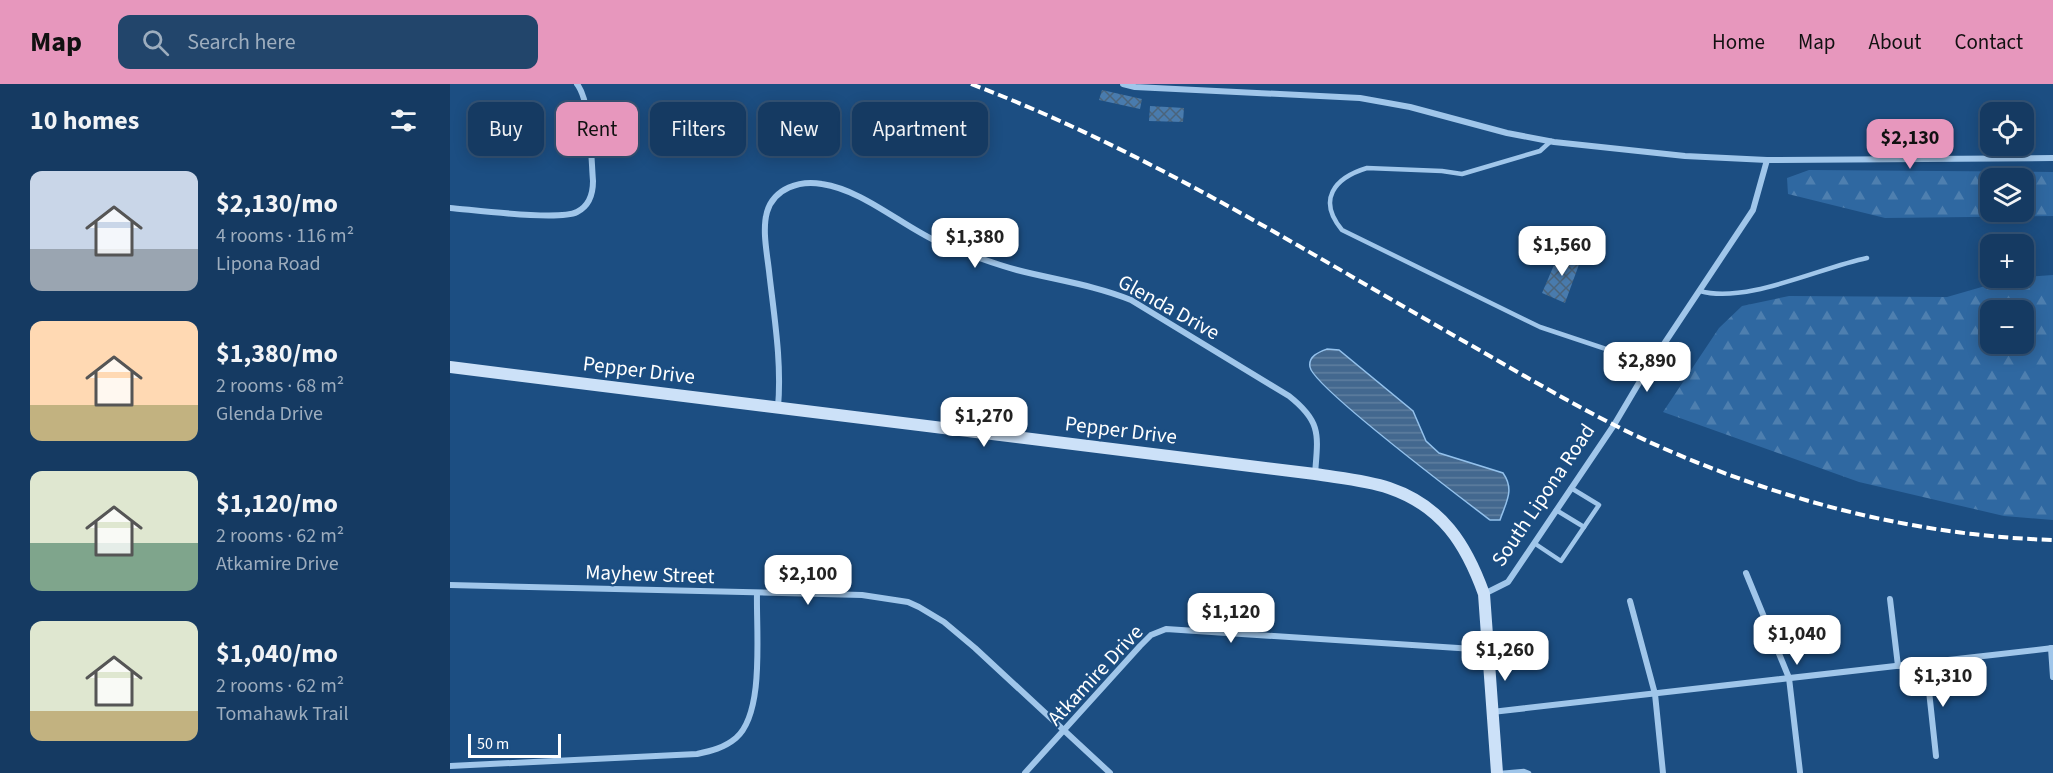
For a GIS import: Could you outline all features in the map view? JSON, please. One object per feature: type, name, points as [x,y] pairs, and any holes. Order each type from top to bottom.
[{"type":"street","points":[[450,208],[564,216],[583,209],[593,190],[585,105],[577,84]]},
{"type":"street","points":[[1123,84],[1135,87],[1360,98],[1410,107],[1507,133],[1551,141],[1685,156],[1767,160],[2053,158]]},
{"type":"street","name":"South Lipona Road","points":[[1484,594],[1508,582],[1614,425],[1651,364],[1753,210],[1767,160]]},
{"type":"street","name":"Glenda Drive","points":[[778,407],[779,366],[766,241],[767,211],[782,191],[805,183],[823,184],[876,206],[938,242],[969,254],[1017,270],[1104,289],[1131,300],[1289,396],[1305,409],[1313,421],[1317,434],[1315,474]]},
{"type":"street","name":"Pepper Drive","points":[[450,367],[1315,474],[1387,487],[1416,500],[1441,519],[1458,538],[1475,570],[1484,594]]},
{"type":"street","points":[[1746,573],[1789,678],[1800,772]]},
{"type":"street","name":"Mayhew Street","points":[[450,585],[862,595],[889,598],[920,607],[944,622],[1110,773]]},
{"type":"street","points":[[450,766],[697,754],[718,749],[729,743],[746,727],[756,699],[757,593]]},
{"type":"street","points":[[1484,594],[1492,712],[1499,773]]},
{"type":"street","points":[[1890,599],[1898,666]]},
{"type":"street","points":[[1630,601],[1655,694],[1663,773]]},
{"type":"street","name":"Atkamire Drive","points":[[1025,773],[1140,646],[1151,635],[1166,629],[1489,650]]},
{"type":"street","points":[[1492,712],[2052,648],[2053,677]]},
{"type":"street","points":[[1926,663],[1936,756]]},
{"type":"lane","points":[[1551,141],[1540,151],[1462,174],[1367,168],[1358,171],[1338,183],[1332,191],[1330,206],[1333,219],[1342,230],[1540,327],[1651,364]]},
{"type":"lane","points":[[1700,291],[1713,295],[1742,293],[1867,258]]},
{"type":"lane","points":[[1534,543],[1560,561],[1599,506],[1571,488]]},
{"type":"lane","points":[[1556,510],[1584,527]]},
{"type":"lane","points":[[1499,773],[1524,771],[1529,773]]},
{"type":"green space","points":[[1809,170],[1980,171],[1980,217],[1885,218],[1788,194],[1787,178]]},
{"type":"green space","points":[[2034,172],[2053,172],[2053,216],[2034,216]]},
{"type":"green space","points":[[2053,275],[2053,520],[2004,516],[1859,482],[1663,412],[1719,328],[1742,306],[1789,296],[1947,297],[1980,288],[2034,288],[2034,276]]},
{"type":"shaded area","points":[[1327,349],[1339,350],[1413,411],[1426,441],[1439,453],[1503,473],[1507,479],[1509,491],[1500,520],[1490,520],[1392,444],[1336,396],[1310,367],[1315,355]]},
{"type":"building","points":[[1102,90],[1142,99],[1140,109],[1099,100]]},
{"type":"building","points":[[1150,106],[1184,108],[1183,122],[1149,121]]},
{"type":"building","points":[[1560,251],[1581,259],[1565,303],[1542,293]]},
{"type":"railway","points":[[971,84],[1100,139],[1162,171],[1285,238],[1568,400],[1619,428],[1672,452],[1764,487],[1859,514],[1955,532],[2053,540]]}]
